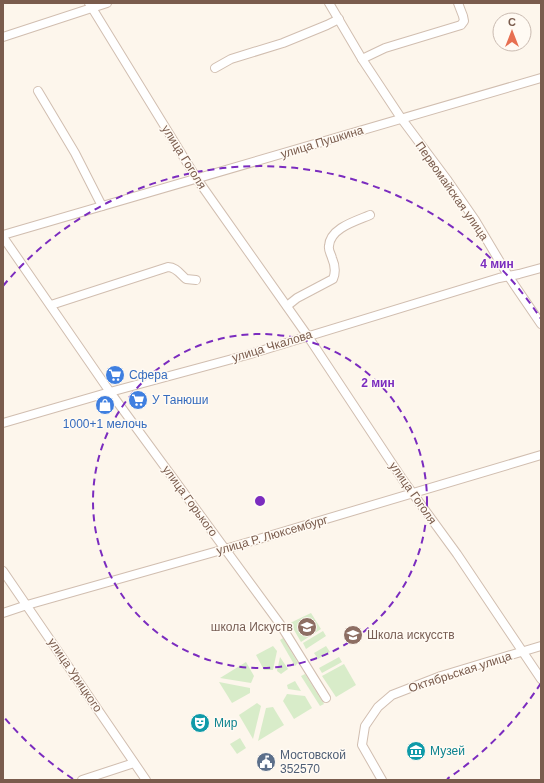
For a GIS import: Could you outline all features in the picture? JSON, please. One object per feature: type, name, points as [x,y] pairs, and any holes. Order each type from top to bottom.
[{"type":"street","points":[[3,37],[91,5],[107,3]]},
{"type":"street","name":"Первомайская улица","points":[[329,3],[362,59],[401,118],[475,220],[509,277],[541,324]]},
{"type":"street","points":[[362,59],[384,48],[461,25],[464,21],[458,3]]},
{"type":"street","name":"улица Гоголя","points":[[91,5],[197,179],[287,306],[541,679]]},
{"type":"street","points":[[215,68],[231,59],[283,43],[327,26],[339,19]]},
{"type":"street","name":"улица Пушкина","points":[[3,236],[541,78]]},
{"type":"street","points":[[38,91],[75,153],[102,206]]},
{"type":"street","points":[[287,306],[297,298],[333,280],[336,274],[334,261],[328,248],[330,238],[338,229],[370,215]]},
{"type":"street","name":"улица Горького","points":[[3,236],[110,392],[280,624],[326,698]]},
{"type":"street","points":[[51,305],[168,267],[176,269],[186,279],[196,280]]},
{"type":"street","name":"улица Чкалова","points":[[3,423],[247,355],[499,278],[509,277],[541,268]]},
{"type":"street","name":"улица Р. Люксембург","points":[[3,613],[414,494],[541,455]]},
{"type":"street","name":"улица Урицкого","points":[[3,571],[146,780]]},
{"type":"street","name":"Октябрьская улица","points":[[382,780],[362,745],[365,726],[370,716],[392,695],[440,676],[541,646]]},
{"type":"street","points":[[82,780],[134,763]]},
{"type":"green space","points":[[311,613],[321,629],[301,642],[290,623]]},
{"type":"green space","points":[[323,631],[326,636],[306,649],[303,643]]},
{"type":"green space","points":[[283,638],[298,663],[295,666],[280,640]]},
{"type":"green space","points":[[273,646],[277,651],[273,670],[264,670],[256,655]]},
{"type":"green space","points":[[326,646],[330,652],[318,659],[314,653]]},
{"type":"green space","points":[[280,657],[288,669],[281,674],[277,671]]},
{"type":"green space","points":[[339,657],[342,662],[322,673],[319,668]]},
{"type":"green space","points":[[246,662],[254,676],[251,683],[220,678]]},
{"type":"green space","points":[[344,664],[356,685],[336,697],[322,676]]},
{"type":"green space","points":[[305,674],[324,704],[320,706],[301,676]]},
{"type":"green space","points":[[295,681],[301,691],[288,689],[287,685]]},
{"type":"green space","points":[[219,682],[250,688],[250,693],[232,703]]},
{"type":"green space","points":[[287,694],[305,696],[312,708],[294,719],[283,701]]},
{"type":"green space","points":[[257,703],[261,706],[253,739],[239,715]]},
{"type":"green space","points":[[273,707],[284,725],[258,741],[266,708]]},
{"type":"green space","points":[[240,738],[246,748],[237,754],[230,744]]},
{"type":"place","name":"Сфера","points":[[115,375]]},
{"type":"place","name":"У Танюши","points":[[138,400]]},
{"type":"place","name":"1000+1 мелочь","points":[[105,405]]},
{"type":"place","name":"школа Искуств","points":[[307,627]]},
{"type":"place","name":"Школа искусств","points":[[353,635]]},
{"type":"place","name":"Мир","points":[[200,723]]},
{"type":"place","name":"Музей","points":[[416,751]]},
{"type":"place","name":"Мостовской 352570","points":[[266,762]]}]
